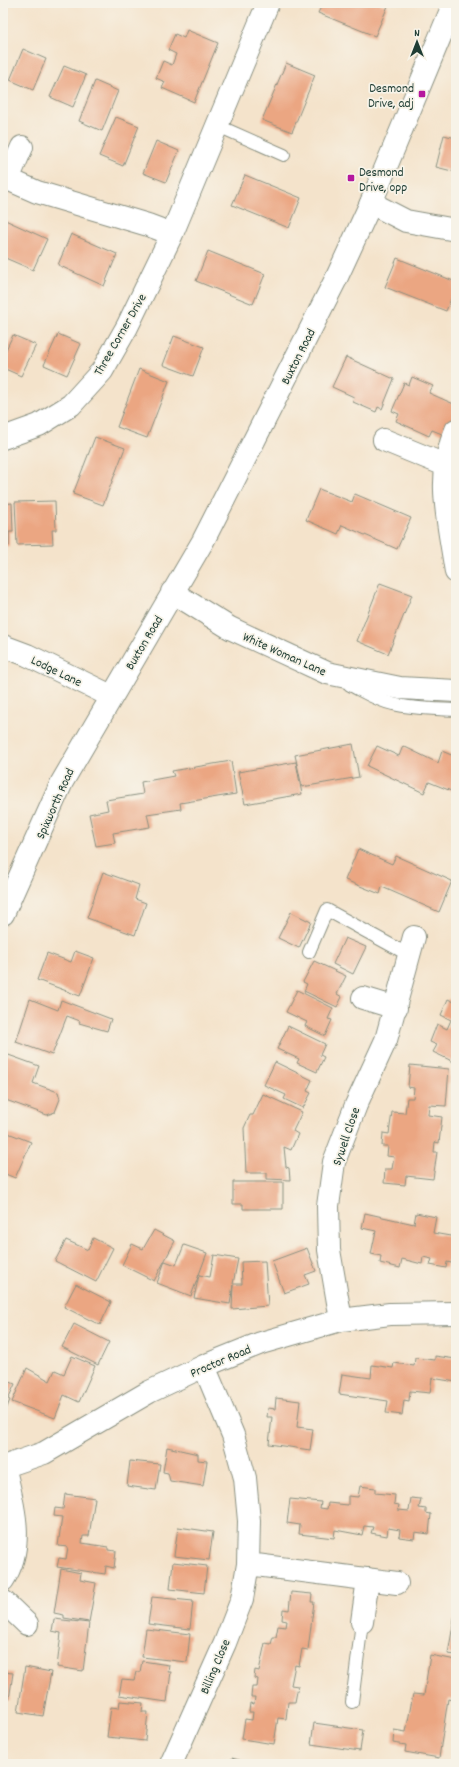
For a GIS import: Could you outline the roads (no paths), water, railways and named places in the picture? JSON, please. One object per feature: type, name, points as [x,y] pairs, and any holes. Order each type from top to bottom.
[{"type":"street","name":"Three Corner Drive","points":[[3,438],[39,425],[71,405],[102,371],[127,327],[172,234],[268,3]]},
{"type":"street","name":"Buxton Road","points":[[111,696],[206,534],[336,279],[371,203],[454,3]]},
{"type":"street","points":[[22,147],[5,178],[37,192],[148,224],[172,234]]},
{"type":"street","points":[[371,203],[406,221],[456,230]]},
{"type":"street","points":[[455,558],[444,492],[445,465],[450,443],[456,430]]},
{"type":"street","points":[[384,440],[445,465]]},
{"type":"street","name":"White Woman Lane","points":[[172,592],[230,628],[327,673],[400,688],[456,691]]},
{"type":"street","name":"Lodge Lane","points":[[3,646],[26,655],[111,696]]},
{"type":"street","name":"Spixworth Road","points":[[3,914],[62,782],[111,696]]},
{"type":"street","name":"Sywell Close","points":[[341,1320],[329,1250],[328,1206],[334,1162],[356,1104],[386,1040],[412,946]]},
{"type":"street","points":[[363,998],[396,1008]]},
{"type":"street","name":"Proctor Road","points":[[4,1466],[44,1453],[149,1392],[204,1366],[260,1343],[341,1320],[390,1314],[456,1313]]},
{"type":"street","name":"Billing Close","points":[[170,1764],[242,1599],[248,1564],[249,1521],[244,1478],[233,1435],[204,1366]]},
{"type":"street","points":[[3,1580],[9,1571],[16,1543],[14,1509],[4,1466]]},
{"type":"street","points":[[248,1564],[397,1582]]},
{"type":"street","points":[[362,1622],[368,1579]]},
{"type":"street","points":[[3,1601],[27,1624]]},
{"type":"lane","points":[[216,125],[284,155]]},
{"type":"lane","points":[[327,673],[379,699],[393,704],[425,709],[456,710]]},
{"type":"lane","points":[[309,952],[327,910],[412,946]]},
{"type":"lane","points":[[352,1702],[362,1622]]},
{"type":"place","name":"Desmond Drive, adj","points":[[422,94]]},
{"type":"place","name":"Desmond Drive, opp","points":[[351,178]]}]
